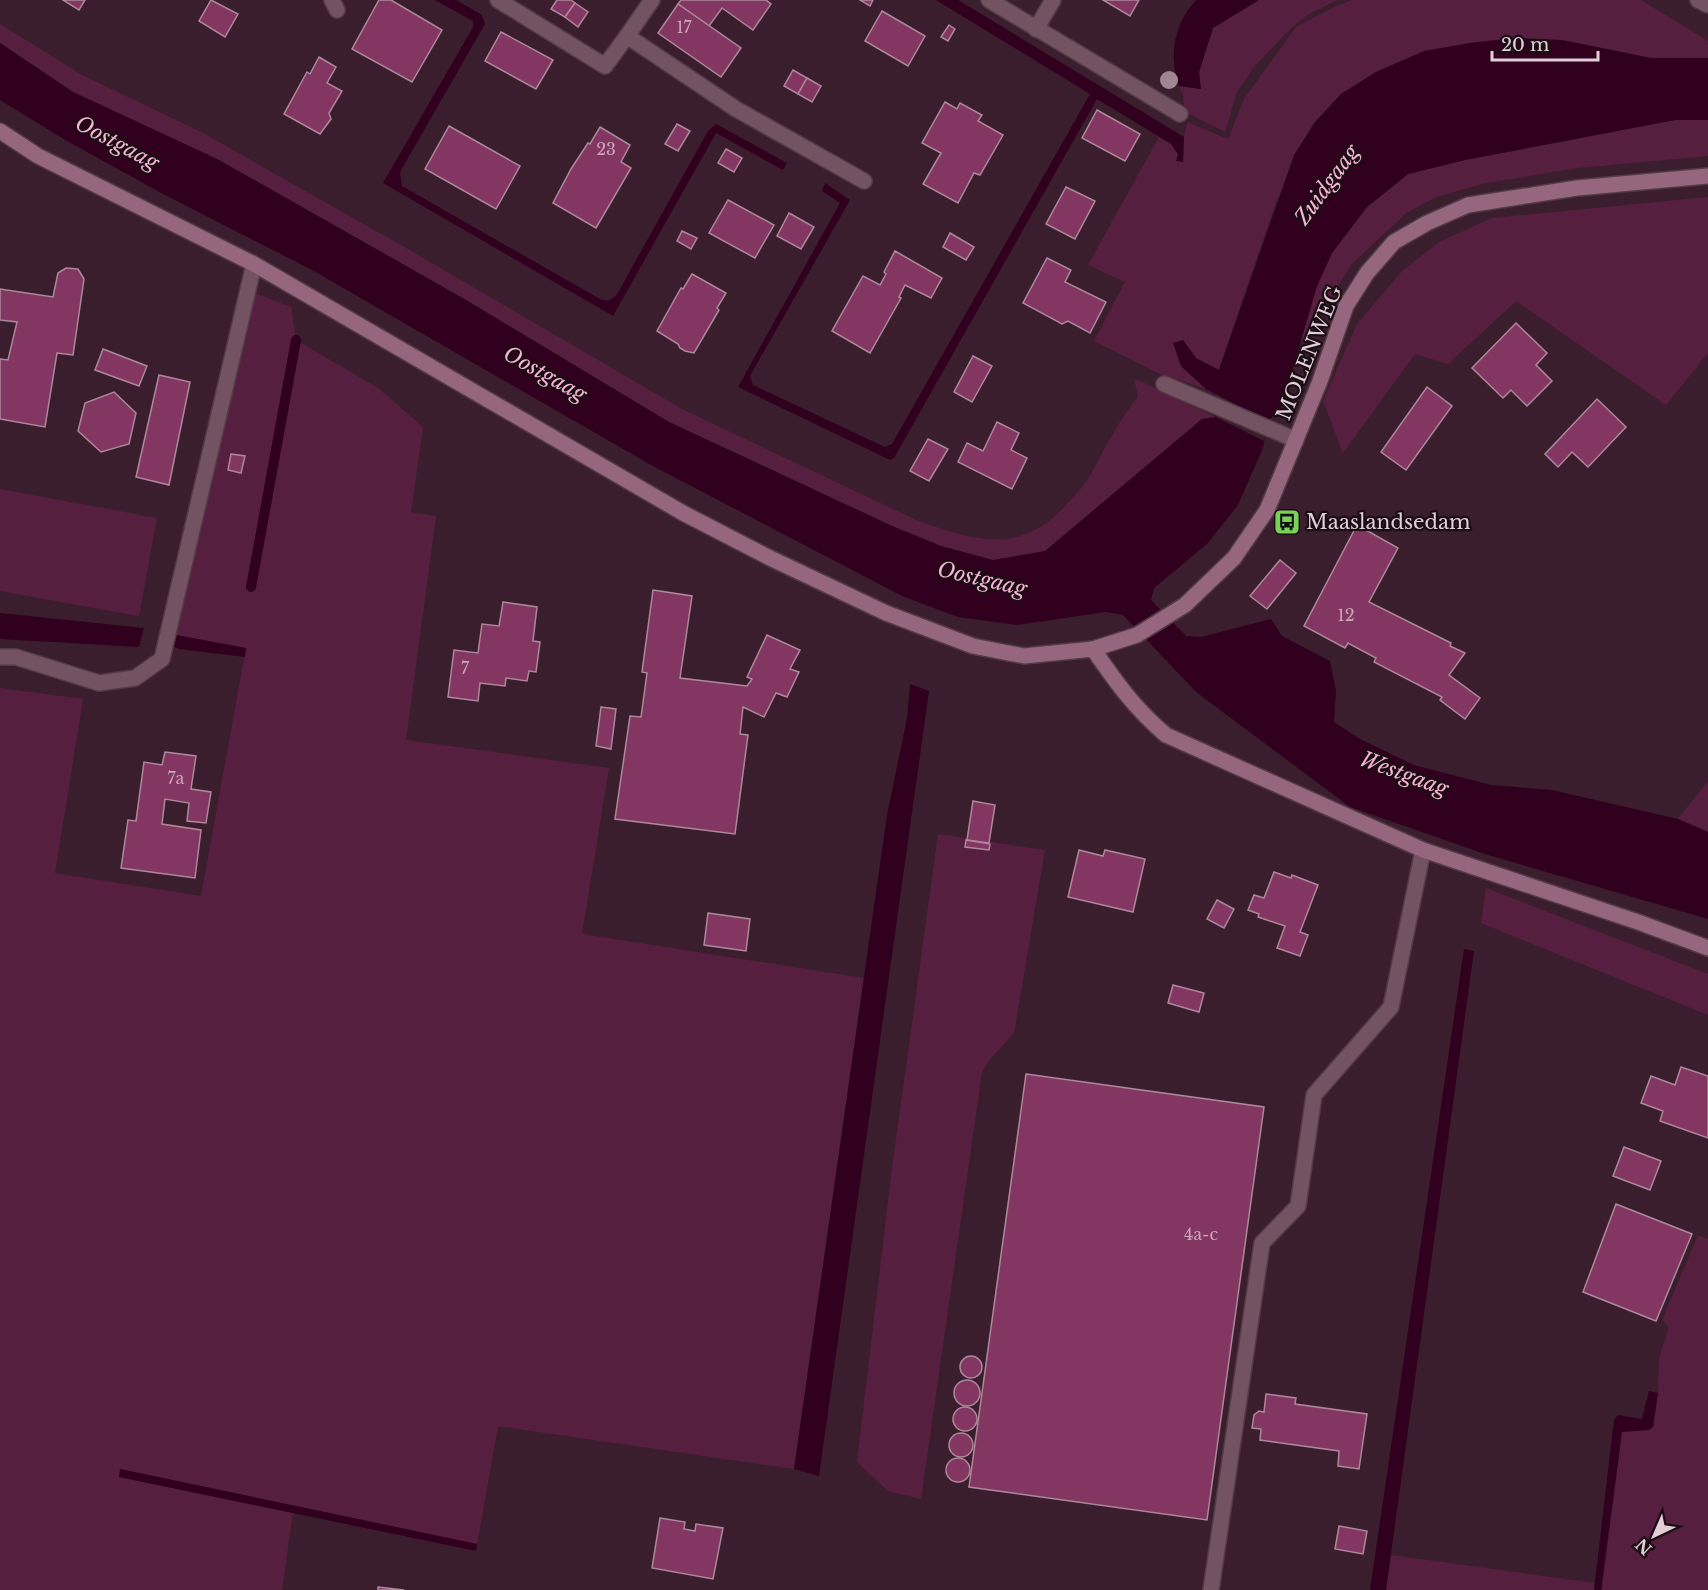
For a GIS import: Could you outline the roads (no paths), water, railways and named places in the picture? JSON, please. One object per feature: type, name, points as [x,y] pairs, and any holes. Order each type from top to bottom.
[{"type":"main road","points":[[0,131],[38,156],[254,264],[683,513],[770,558],[886,613],[973,646],[1024,656],[1093,648],[1142,715],[1166,735],[1423,850],[1638,921],[1708,948]]},
{"type":"main road","name":"MOLENWEG","points":[[1093,648],[1137,635],[1185,605],[1234,558],[1268,510],[1292,438],[1346,306],[1367,273],[1394,242],[1427,223],[1468,205],[1577,188],[1708,176]]},
{"type":"street","points":[[498,0],[605,66],[652,0]]},
{"type":"street","points":[[989,0],[1180,114]]},
{"type":"street","points":[[1036,29],[1053,0]]},
{"type":"street","points":[[1698,0],[1708,5]]},
{"type":"street","points":[[627,36],[736,109],[864,181]]},
{"type":"street","points":[[0,657],[16,657],[99,683],[135,678],[162,659],[254,264]]},
{"type":"street","points":[[1164,384],[1292,438]]},
{"type":"street","points":[[1210,1590],[1262,1243],[1298,1206],[1314,1095],[1391,1007],[1423,850]]},
{"type":"water","points":[[435,0],[456,0],[482,15],[485,24],[400,172],[402,186],[600,299],[608,301],[616,296],[708,131],[716,124],[787,163],[783,170],[716,133],[613,316],[383,183],[473,27],[473,21]]},
{"type":"water","points":[[936,0],[958,0],[1184,137],[1183,162],[1176,161],[1178,154],[1171,144],[1097,99],[894,458],[890,460],[738,387],[840,203],[822,191],[825,183],[850,200],[750,376],[753,385],[885,447],[892,444],[1090,94]]},
{"type":"water","points":[[1197,0],[1259,0],[1213,28],[1199,72],[1201,89],[1179,86],[1174,65],[1174,45],[1179,28],[1186,12]]},
{"type":"water","points":[[1513,38],[1562,40],[1651,58],[1708,58],[1708,120],[1675,120],[1465,160],[1408,174],[1367,207],[1332,253],[1317,286],[1281,409],[1268,421],[1263,448],[1238,505],[1207,544],[1154,588],[1151,600],[1186,636],[1201,637],[1271,619],[1282,636],[1330,661],[1336,691],[1334,722],[1360,739],[1414,765],[1491,785],[1552,790],[1678,819],[1708,832],[1708,919],[1488,855],[1350,807],[1196,692],[1123,615],[1106,612],[1017,625],[958,617],[902,596],[651,465],[312,270],[165,195],[67,141],[0,100],[0,43],[73,92],[217,159],[466,300],[669,422],[892,526],[941,546],[993,560],[1045,551],[1202,419],[1215,417],[1206,389],[1181,366],[1173,343],[1183,340],[1196,358],[1219,370],[1294,155],[1315,122],[1341,94],[1376,72],[1424,51]]},
{"type":"water","points":[[0,613],[144,628],[139,647],[0,639]]},
{"type":"water","points":[[176,635],[246,648],[245,657],[179,649],[172,646]]},
{"type":"water","points":[[910,684],[929,691],[819,1476],[794,1469],[887,815],[907,718]]},
{"type":"water","points":[[1464,949],[1474,951],[1386,1590],[1370,1590]]},
{"type":"water","points":[[1649,1391],[1658,1393],[1653,1427],[1649,1430],[1622,1432],[1601,1590],[1594,1590],[1614,1420],[1618,1415],[1642,1419]]},
{"type":"water","points":[[120,1469],[477,1544],[476,1551],[119,1477]]},
{"type":"waterway","points":[[251,587],[296,340]]},
{"type":"place","name":"Maaslandsedam","points":[[1287,522]]},
{"type":"water label","name":"Oostgaag","points":[[117,143]]},
{"type":"water label","name":"Zuidgaag","points":[[1327,185]]},
{"type":"water label","name":"Oostgaag","points":[[545,374]]},
{"type":"water label","name":"Oostgaag","points":[[982,579]]},
{"type":"water label","name":"Westgaag","points":[[1404,774]]}]
